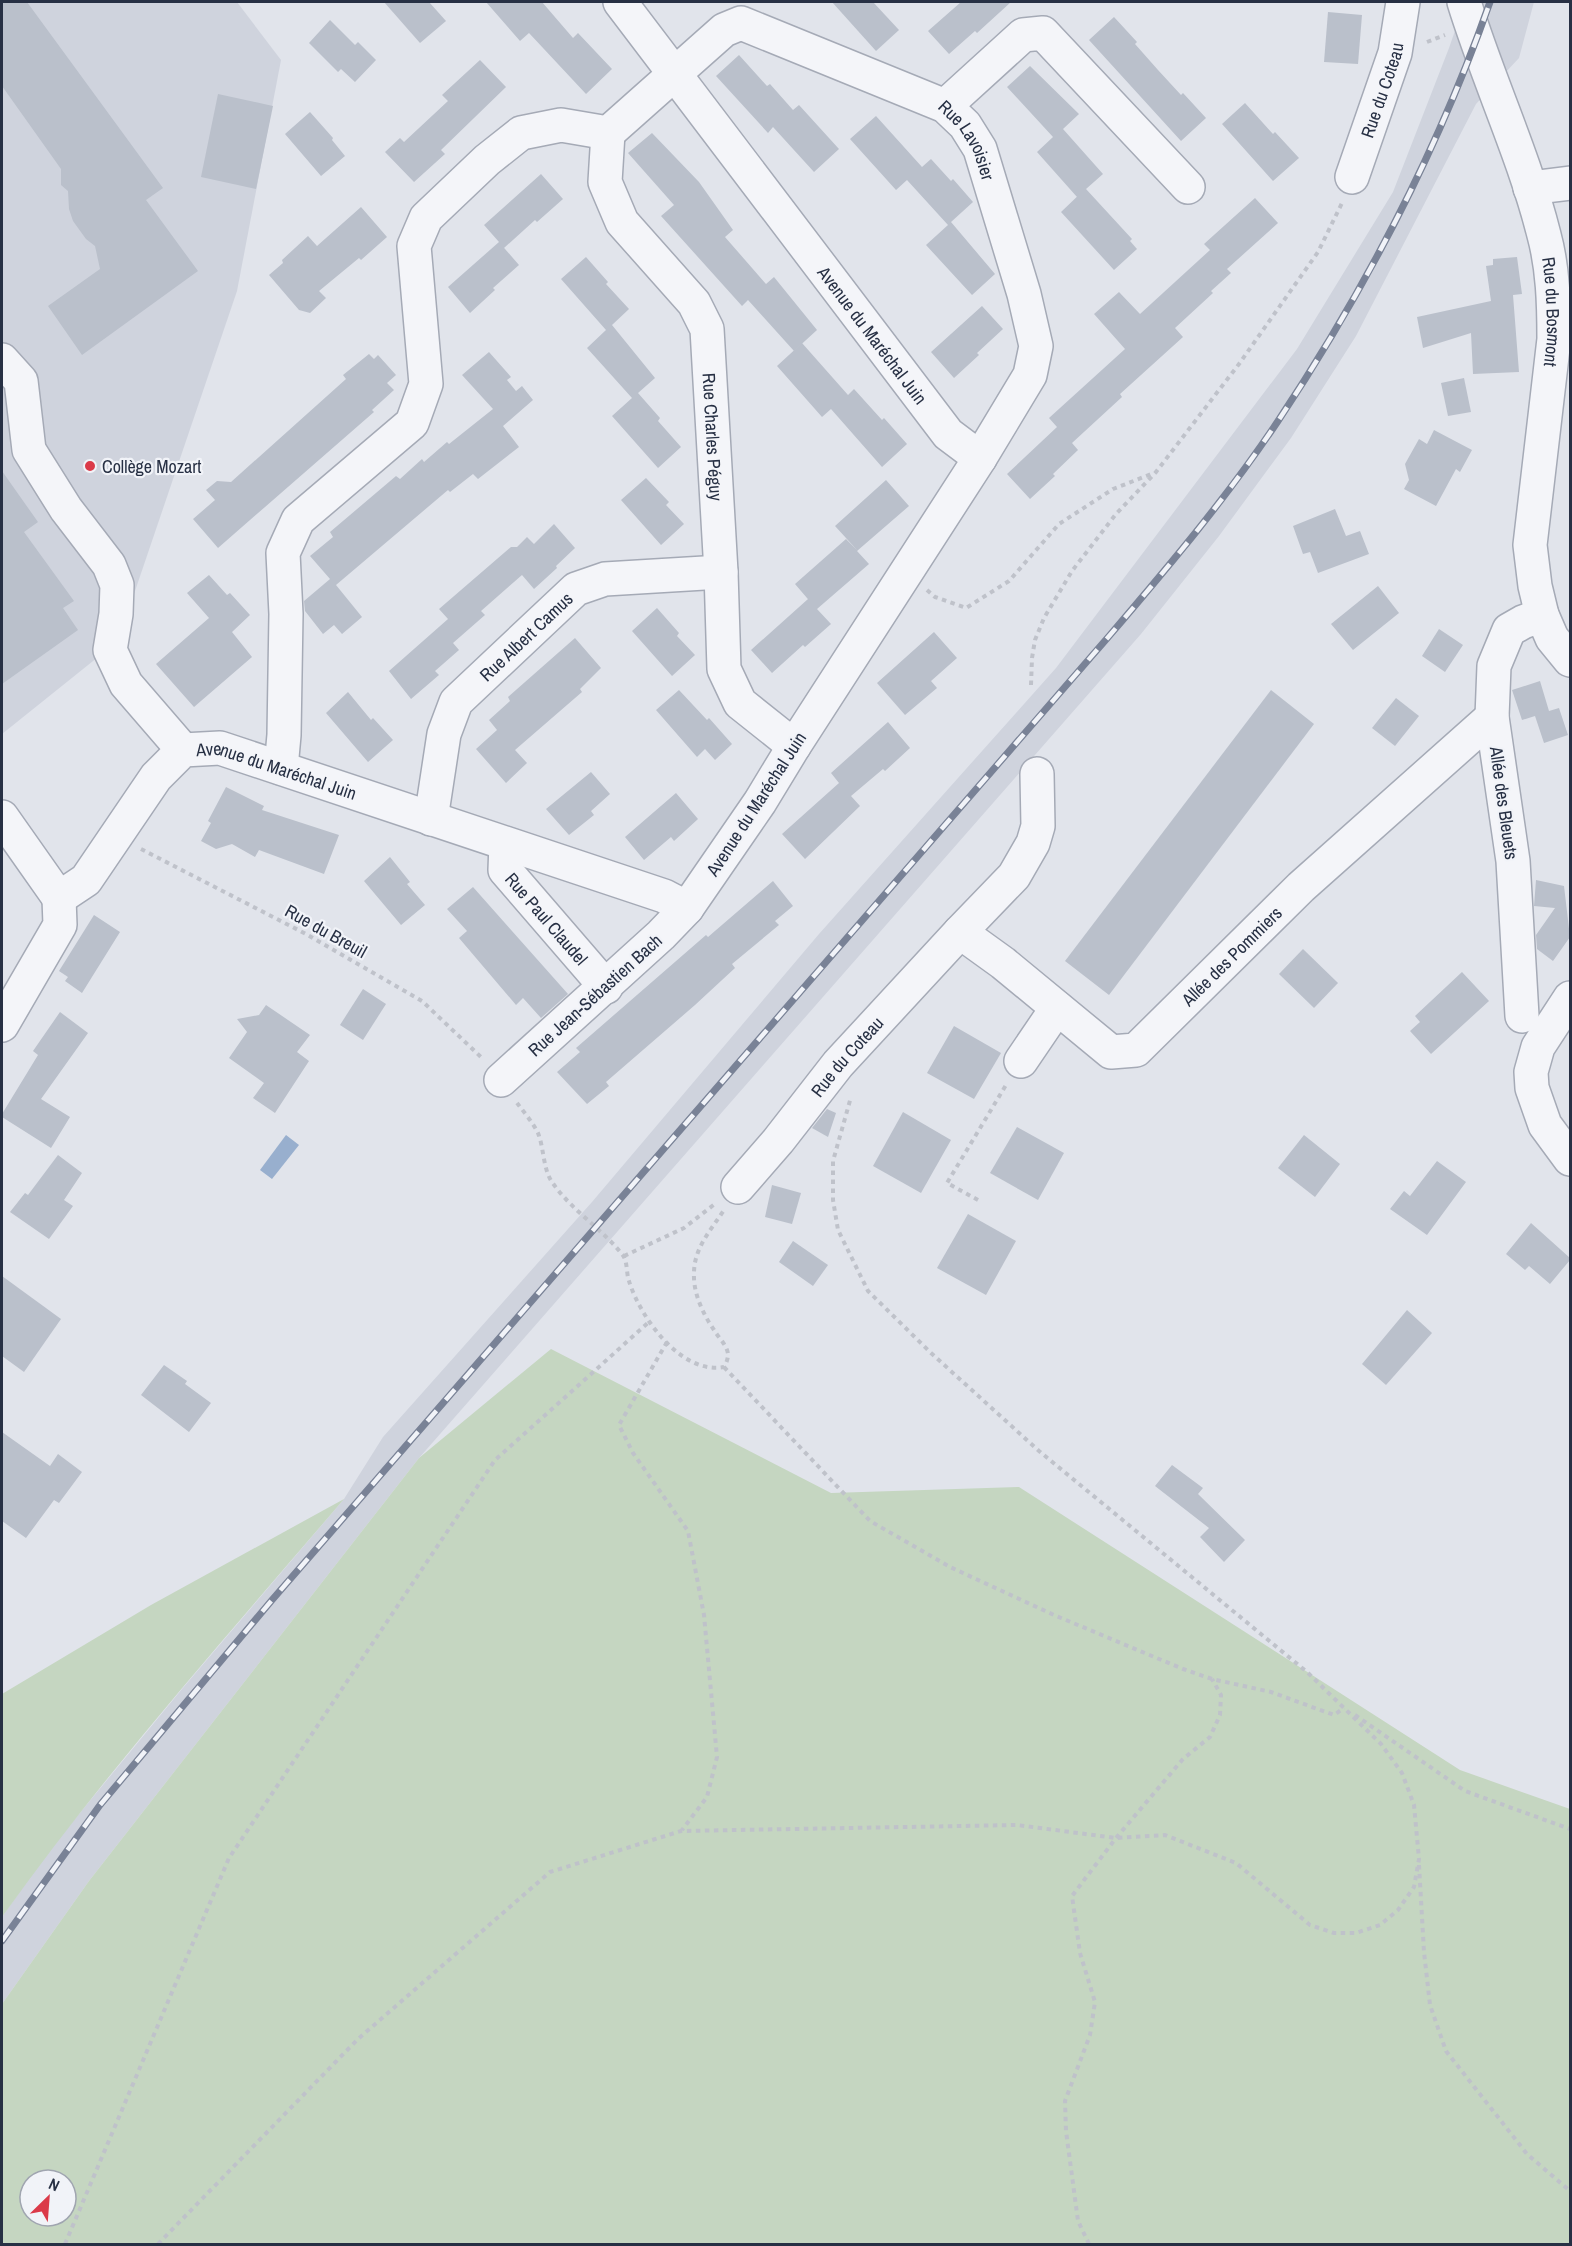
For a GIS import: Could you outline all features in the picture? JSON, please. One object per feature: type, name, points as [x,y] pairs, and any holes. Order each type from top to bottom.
[{"type":"street","name":"Avenue du Maréchal Juin","points":[[59,898],[86,880],[156,777],[183,750],[220,748],[664,896],[687,908],[760,802],[980,458],[948,435],[620,2]]},
{"type":"street","name":"Rue du Coteau","points":[[1352,177],[1395,53],[1403,2]]},
{"type":"street","name":"Rue du Bosmont","points":[[1468,14],[1530,188],[1544,236],[1554,306],[1553,356],[1530,545],[1535,586],[1559,636]]},
{"type":"street","name":"Rue Lavoisier","points":[[608,133],[724,30],[741,23],[945,106],[965,125],[980,149],[1024,294],[1036,346],[1030,375],[980,458]]},
{"type":"street","points":[[945,106],[1023,35],[1043,33],[1188,187]]},
{"type":"street","points":[[281,768],[284,735],[286,614],[283,553],[298,520],[412,423],[426,384],[414,246],[426,218],[488,160],[521,133],[561,125],[608,133]]},
{"type":"street","name":"Rue Charles Péguy","points":[[608,133],[605,182],[622,222],[694,303],[707,329],[721,572],[724,669],[740,703],[794,746]]},
{"type":"street","points":[[1530,188],[1570,183]]},
{"type":"street","points":[[2,360],[21,381],[29,450],[66,508],[109,565],[117,585],[116,614],[110,650],[126,684],[183,750]]},
{"type":"street","name":"Rue Albert Camus","points":[[430,819],[444,734],[456,702],[576,589],[605,579],[721,572]]},
{"type":"street","name":"Allée des Bleuets","points":[[1522,1016],[1513,861],[1492,717],[1494,666],[1509,630],[1523,622],[1559,636]]},
{"type":"street","name":"Allée des Pommiers","points":[[960,932],[1003,963],[1112,1052],[1136,1050],[1301,887],[1492,717]]},
{"type":"street","name":"Rue du Coteau","points":[[738,1187],[778,1141],[838,1064],[1014,876],[1026,859],[1038,826],[1037,774]]},
{"type":"street","points":[[2,817],[59,898],[60,925],[2,1025]]},
{"type":"street","name":"Rue Paul Claudel","points":[[506,844],[505,870],[606,987]]},
{"type":"street","name":"Rue Jean-Sébastien Bach","points":[[501,1080],[606,987],[662,935],[687,908]]},
{"type":"street","points":[[1570,998],[1538,1047],[1530,1072],[1532,1088],[1545,1125],[1570,1159]]},
{"type":"street","points":[[1021,1061],[1057,1008]]},
{"type":"path","points":[[1395,53],[1468,14]]},
{"type":"path","points":[[1031,685],[1035,640],[1044,618],[1090,546],[1116,514],[1156,472],[1239,364],[1308,266],[1341,205],[1352,177]]},
{"type":"path","points":[[906,573],[935,597],[966,608],[1009,581],[1059,524],[1113,489],[1156,472]]},
{"type":"path","name":"Rue du Breuil","points":[[117,836],[306,934],[422,1001],[467,1042],[501,1080],[537,1133],[550,1180],[573,1207],[624,1256]]},
{"type":"path","points":[[978,1200],[947,1182],[1021,1061]]},
{"type":"path","points":[[854,1090],[833,1161],[833,1200],[838,1230],[868,1291],[931,1353],[1039,1451],[1307,1672],[1381,1744],[1402,1773],[1414,1804],[1430,2005],[1446,2051],[1527,2154],[1570,2191]]},
{"type":"path","points":[[724,1367],[713,1370],[700,1367],[688,1361],[667,1342],[649,1322],[629,1281],[624,1256],[684,1228],[738,1187]]},
{"type":"path","points":[[724,1367],[728,1354],[702,1309],[694,1273],[696,1257],[703,1240],[738,1187]]},
{"type":"path","points":[[65,2244],[229,1858],[495,1460],[649,1322]]},
{"type":"path","points":[[667,1342],[619,1425],[633,1453],[688,1531],[704,1615],[717,1757],[707,1797],[681,1831]]},
{"type":"path","points":[[724,1367],[870,1521],[950,1567],[1054,1616],[1141,1653],[1212,1678],[1271,1692],[1334,1715],[1344,1708]]},
{"type":"path","points":[[1089,2244],[1078,2221],[1066,2131],[1065,2101],[1090,2035],[1095,2002],[1080,1953],[1072,1896],[1116,1838],[1183,1759],[1210,1737],[1220,1715],[1221,1695],[1212,1678]]},
{"type":"path","points":[[1344,1708],[1465,1791],[1570,1829]]},
{"type":"path","points":[[158,2244],[358,2039],[550,1872],[681,1831],[1017,1825],[1116,1838],[1166,1835],[1236,1863],[1310,1925],[1334,1933],[1356,1933],[1380,1925],[1398,1910],[1414,1887],[1419,1858]]},
{"type":"shaded area","name":"Collège Mozart","points":[[2,2],[237,2],[281,60],[237,291],[118,641],[2,734]]},
{"type":"shaded area","points":[[1465,2],[1534,2],[1519,58],[1476,104],[1356,336],[1291,438],[1219,536],[1141,634],[419,1458],[89,1881],[2,2004],[2,1917],[46,1854],[182,1689],[344,1499],[383,1437],[592,1202],[819,934],[1056,668],[1297,349],[1393,192]]},
{"type":"green space","points":[[551,1349],[831,1493],[1019,1487],[1460,1770],[1570,1809],[1570,2244],[2,2244],[2,2004],[89,1881],[419,1458]]},
{"type":"green space","points":[[344,1499],[125,1757],[2,1917],[2,1694],[151,1605]]},
{"type":"water","points":[[286,1135],[299,1145],[272,1179],[260,1170]]},
{"type":"building","points":[[2,2],[27,2],[163,188],[146,200],[198,271],[82,355],[48,306],[100,269],[95,246],[86,239],[73,221],[69,209],[68,191],[61,185],[61,169],[2,86]]},
{"type":"building","points":[[384,2],[429,2],[446,21],[420,43]]},
{"type":"building","points":[[486,2],[542,2],[573,38],[578,33],[612,69],[586,94],[529,33],[520,41]]},
{"type":"building","points":[[832,2],[873,2],[899,30],[876,51]]},
{"type":"building","points":[[961,2],[1011,2],[977,33],[975,31],[949,54],[928,31]]},
{"type":"building","points":[[1328,12],[1362,15],[1358,64],[1324,62]]},
{"type":"building","points":[[1114,17],[1158,70],[1206,118],[1181,141],[1089,40]]},
{"type":"building","points":[[330,20],[355,45],[358,42],[376,60],[355,82],[341,69],[338,72],[309,43]]},
{"type":"building","points":[[739,55],[767,86],[770,84],[793,110],[799,105],[839,149],[814,172],[773,127],[768,133],[716,76]]},
{"type":"building","points":[[480,60],[506,87],[441,150],[445,154],[414,182],[385,152],[400,138],[404,142],[448,101],[442,95]]},
{"type":"building","points":[[1030,66],[1079,114],[1063,129],[1103,174],[1086,189],[1132,239],[1130,241],[1137,249],[1114,270],[1061,212],[1077,197],[1037,152],[1053,137],[1007,87]]},
{"type":"building","points":[[218,94],[273,106],[256,189],[201,177]]},
{"type":"building","points":[[1245,103],[1299,158],[1273,181],[1222,124]]},
{"type":"building","points":[[310,112],[333,138],[332,140],[345,156],[321,176],[285,134]]},
{"type":"building","points":[[876,116],[922,167],[931,159],[973,202],[951,222],[995,274],[972,295],[926,245],[948,225],[907,180],[896,190],[850,139]]},
{"type":"building","points":[[652,133],[699,182],[733,230],[725,237],[766,284],[774,277],[817,330],[794,351],[748,300],[742,306],[661,216],[674,205],[628,153]]},
{"type":"building","points":[[541,174],[563,199],[504,248],[519,265],[470,313],[448,287],[499,242],[484,225]]},
{"type":"building","points":[[1255,198],[1278,223],[1227,269],[1231,273],[1175,328],[1183,337],[1120,394],[1122,397],[1072,443],[1078,450],[1030,499],[1007,474],[1057,427],[1049,418],[1125,349],[1094,314],[1119,292],[1140,314],[1210,250],[1204,244]]},
{"type":"building","points":[[361,207],[387,237],[361,260],[359,258],[319,291],[326,298],[310,313],[299,310],[269,275],[308,236],[317,246]]},
{"type":"building","points":[[586,257],[629,309],[612,325],[655,378],[638,393],[681,447],[658,468],[612,416],[632,398],[587,348],[606,330],[561,279]]},
{"type":"building","points":[[1517,257],[1522,294],[1513,295],[1519,372],[1473,374],[1471,333],[1423,348],[1417,317],[1491,301],[1486,266],[1493,265],[1493,259]]},
{"type":"building","points":[[982,306],[1003,329],[954,378],[931,352]]},
{"type":"building","points":[[802,343],[848,395],[854,389],[907,444],[882,467],[831,409],[822,417],[777,366]]},
{"type":"building","points":[[489,352],[511,377],[507,380],[516,391],[522,386],[533,400],[503,426],[519,447],[478,479],[473,474],[450,492],[448,490],[336,585],[362,617],[342,634],[334,625],[323,634],[305,611],[304,601],[330,579],[310,556],[333,537],[330,532],[396,476],[400,479],[422,459],[424,462],[447,442],[449,444],[493,409],[462,375]]},
{"type":"building","points":[[369,354],[374,359],[378,355],[396,375],[387,383],[394,390],[372,410],[374,412],[218,548],[193,519],[215,500],[206,490],[217,481],[231,482],[346,379],[343,375]]},
{"type":"building","points":[[1464,378],[1471,412],[1448,416],[1441,383]]},
{"type":"building","points":[[1434,430],[1472,450],[1460,472],[1456,469],[1436,506],[1404,489],[1409,480],[1405,464],[1419,439],[1427,444]]},
{"type":"building","points":[[2,471],[38,522],[24,532],[74,601],[63,608],[78,630],[2,684]]},
{"type":"building","points":[[646,478],[669,502],[666,505],[684,524],[661,545],[621,500]]},
{"type":"building","points":[[886,480],[909,506],[857,551],[869,564],[817,609],[831,624],[772,673],[751,650],[808,599],[795,584],[846,539],[857,550],[835,526]]},
{"type":"building","points":[[1335,509],[1346,536],[1360,531],[1369,554],[1318,573],[1310,552],[1303,554],[1293,526]]},
{"type":"building","points":[[554,524],[575,548],[534,589],[522,575],[481,611],[485,615],[453,643],[459,650],[435,671],[439,675],[411,699],[389,671],[448,619],[439,609],[511,547],[517,547],[527,537],[534,544]]},
{"type":"building","points":[[209,575],[250,615],[232,632],[252,657],[194,707],[156,664],[209,618],[187,593]]},
{"type":"building","points":[[1378,586],[1399,613],[1353,650],[1331,624]]},
{"type":"building","points":[[657,608],[679,633],[677,636],[695,655],[672,676],[632,631]]},
{"type":"building","points":[[1439,629],[1463,645],[1445,672],[1422,656]]},
{"type":"building","points":[[934,632],[957,658],[931,681],[937,688],[905,715],[877,683]]},
{"type":"building","points":[[575,638],[601,668],[580,689],[582,692],[515,750],[527,763],[506,783],[476,749],[497,730],[489,720],[510,701],[508,697]]},
{"type":"building","points":[[1540,681],[1549,711],[1559,708],[1568,735],[1544,743],[1535,716],[1522,720],[1512,690]]},
{"type":"building","points":[[679,690],[732,744],[715,760],[705,749],[697,757],[656,710]]},
{"type":"building","points":[[1271,690],[1314,724],[1109,995],[1065,961]]},
{"type":"building","points":[[348,692],[371,720],[373,718],[393,740],[368,762],[326,713]]},
{"type":"building","points":[[1396,698],[1419,716],[1395,746],[1372,728]]},
{"type":"building","points":[[888,722],[910,748],[885,771],[883,769],[851,796],[860,806],[805,859],[782,834],[839,783],[831,773]]},
{"type":"building","points":[[591,772],[610,794],[591,811],[594,815],[569,835],[546,809]]},
{"type":"building","points":[[226,787],[264,806],[262,810],[339,835],[324,874],[259,850],[255,857],[232,844],[216,849],[201,841],[211,823],[208,821]]},
{"type":"building","points":[[676,793],[698,819],[674,841],[671,837],[644,860],[625,837]]},
{"type":"building","points":[[390,857],[410,882],[407,884],[425,905],[401,925],[364,881]]},
{"type":"building","points":[[1536,880],[1564,886],[1570,937],[1553,961],[1537,949],[1536,935],[1555,908],[1534,906]]},
{"type":"building","points":[[773,881],[793,906],[775,921],[779,925],[732,964],[735,968],[606,1082],[609,1086],[587,1104],[557,1072],[580,1052],[576,1048],[706,935],[708,937]]},
{"type":"building","points":[[473,887],[568,994],[541,1018],[523,998],[516,1005],[459,938],[467,931],[447,909]]},
{"type":"building","points":[[94,915],[120,932],[82,993],[65,981],[68,977],[59,971]]},
{"type":"building","points":[[1303,949],[1338,983],[1314,1008],[1279,974]]},
{"type":"building","points":[[1462,972],[1489,1001],[1431,1054],[1410,1031],[1420,1022],[1415,1016]]},
{"type":"building","points":[[363,989],[386,1004],[363,1040],[340,1025]]},
{"type":"building","points":[[266,1005],[310,1035],[297,1052],[309,1061],[275,1113],[253,1098],[264,1083],[229,1058],[247,1032],[237,1019],[259,1015]]},
{"type":"building","points":[[60,1012],[88,1033],[41,1099],[70,1117],[51,1148],[2,1117],[2,1114],[38,1055],[33,1051]]},
{"type":"building","points":[[954,1026],[1001,1053],[974,1099],[927,1073]]},
{"type":"building","points":[[827,1109],[836,1113],[828,1137],[812,1128]]},
{"type":"building","points":[[903,1112],[951,1140],[921,1193],[873,1166]]},
{"type":"building","points":[[1017,1127],[1064,1153],[1038,1200],[990,1173]]},
{"type":"building","points":[[1304,1135],[1340,1164],[1315,1197],[1278,1168]]},
{"type":"building","points":[[58,1155],[82,1173],[64,1200],[73,1206],[49,1239],[10,1212],[25,1193],[28,1195]]},
{"type":"building","points":[[1437,1161],[1466,1182],[1427,1235],[1390,1209],[1404,1191],[1410,1196]]},
{"type":"building","points":[[772,1185],[801,1193],[792,1224],[765,1217]]},
{"type":"building","points":[[968,1214],[1016,1241],[986,1295],[937,1268]]},
{"type":"building","points":[[1531,1223],[1570,1258],[1550,1284],[1529,1266],[1525,1270],[1506,1254]]},
{"type":"building","points":[[793,1241],[828,1265],[813,1286],[779,1262]]},
{"type":"building","points":[[2,1276],[61,1319],[24,1372],[2,1356]]},
{"type":"building","points":[[1407,1310],[1432,1333],[1386,1385],[1362,1364]]},
{"type":"building","points":[[164,1365],[187,1381],[185,1384],[211,1403],[189,1432],[141,1395]]},
{"type":"building","points":[[2,1432],[50,1466],[58,1454],[82,1472],[59,1503],[54,1500],[26,1538],[2,1521]]},
{"type":"building","points":[[1172,1465],[1203,1488],[1198,1494],[1245,1540],[1224,1562],[1200,1537],[1209,1528],[1155,1486]]},
{"type":"railway","points":[[2,1941],[100,1805],[272,1600],[1110,635],[1218,503],[1278,421],[1370,270],[1423,165],[1470,57],[1490,2]]},
{"type":"place","name":"Collège Mozart","points":[[90,466]]}]
